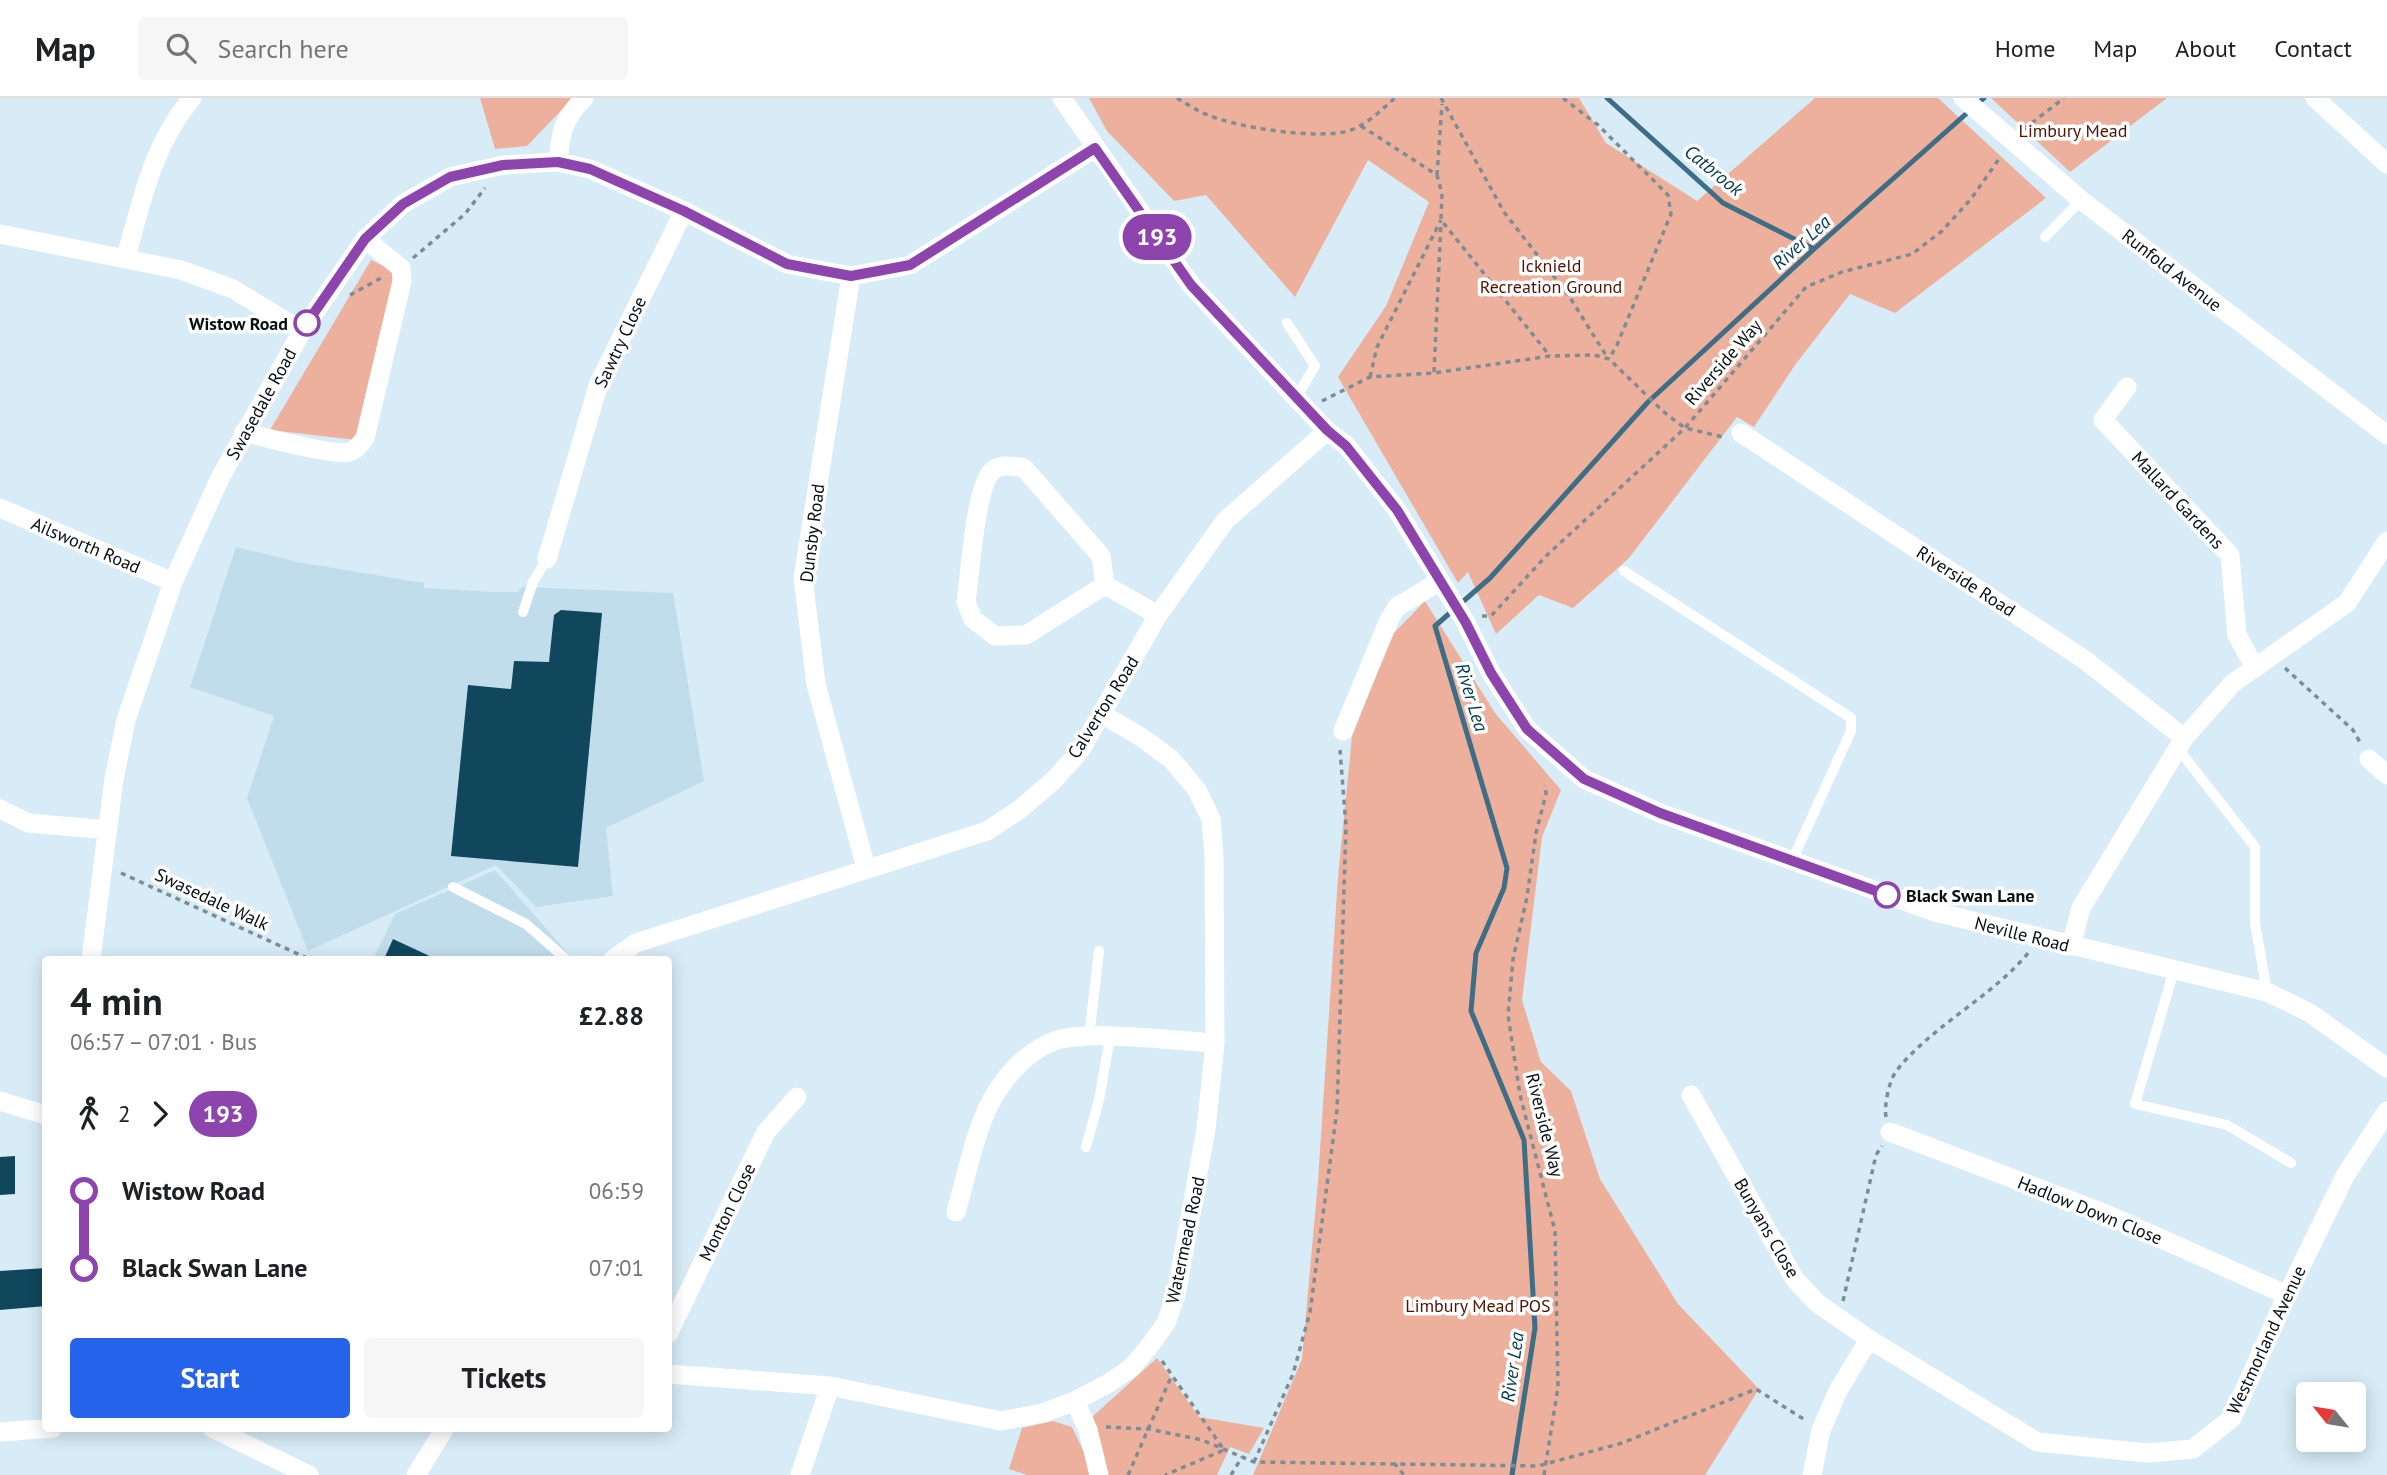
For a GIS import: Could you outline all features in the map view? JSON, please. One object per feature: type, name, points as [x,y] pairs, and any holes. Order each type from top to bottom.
[{"type":"street","points":[[126,257],[151,167],[163,139],[192,98]]},
{"type":"street","points":[[558,162],[561,132],[568,115],[584,98]]},
{"type":"street","name":"Neville Road","points":[[1062,98],[1191,285],[1327,430],[1346,446],[1397,510],[1452,602],[1472,620],[1491,673],[1527,729],[1584,779],[1660,813],[1935,912],[2266,992],[2309,1013],[2387,1068]]},
{"type":"street","name":"Runfold Avenue","points":[[1963,98],[2081,200],[2387,435]]},
{"type":"street","points":[[2315,98],[2387,163]]},
{"type":"street","name":"Swasedale Road","points":[[91,956],[114,779],[126,720],[173,582],[244,432],[302,331],[365,239],[403,204],[450,177],[503,165],[558,162],[590,169],[684,211],[787,264],[851,276],[910,265],[1095,148]]},
{"type":"street","name":"Sawtry Close","points":[[547,559],[599,383],[684,211]]},
{"type":"street","points":[[0,234],[181,270],[233,289],[302,331]]},
{"type":"street","points":[[244,432],[278,442],[346,453],[357,449],[365,438],[402,281],[401,268],[365,239]]},
{"type":"street","name":"Dunsby Road","points":[[851,276],[803,578],[816,684],[866,868]]},
{"type":"street","name":"Mallard Gardens","points":[[2127,387],[2103,420],[2230,555],[2237,635],[2255,668]]},
{"type":"street","name":"Calverton Road","points":[[616,956],[636,943],[987,831],[1019,810],[1080,751],[1158,615],[1224,521],[1327,430]]},
{"type":"street","name":"Riverside Road","points":[[1741,433],[2085,660],[2181,744]]},
{"type":"street","points":[[1011,465],[1024,468],[1101,556],[1105,584],[1026,635],[995,636],[972,619],[966,602],[982,487],[994,470],[1011,465]]},
{"type":"street","name":"Ailsworth Road","points":[[0,508],[173,582]]},
{"type":"street","points":[[2071,946],[2081,908],[2181,744],[2233,684],[2347,604],[2387,541]]},
{"type":"street","points":[[1343,731],[1389,620],[1397,607],[1440,581]]},
{"type":"street","points":[[1105,584],[1158,615]]},
{"type":"street","name":"Watermead Road","points":[[672,1374],[830,1386],[1001,1421],[1043,1413],[1075,1401],[1124,1372],[1152,1344],[1166,1323],[1176,1295],[1206,1129],[1215,1043],[1216,938],[1210,819],[1197,790],[1171,759],[1102,714]]},
{"type":"street","points":[[2370,759],[2387,775]]},
{"type":"street","points":[[0,809],[29,823],[108,830]]},
{"type":"street","points":[[957,1212],[982,1119],[997,1089],[1023,1061],[1054,1041],[1089,1036],[1215,1043]]},
{"type":"street","name":"Bunyans Close","points":[[1690,1095],[1794,1278],[1817,1303],[1869,1339]]},
{"type":"street","name":"Monton Close","points":[[672,1326],[766,1132],[797,1097]]},
{"type":"street","points":[[0,1101],[42,1111]]},
{"type":"street","name":"Westmorland Avenue","points":[[1869,1339],[2037,1442],[2147,1453],[2193,1449],[2232,1418],[2345,1175],[2387,1111]]},
{"type":"street","name":"Hadlow Down Close","points":[[1890,1132],[2106,1214],[2287,1295]]},
{"type":"street","points":[[1812,1475],[1821,1430],[1838,1391],[1869,1339]]},
{"type":"street","points":[[800,1475],[830,1386]]},
{"type":"street","points":[[1075,1401],[1088,1430],[1099,1475]]},
{"type":"street","points":[[0,1432],[42,1429]]},
{"type":"street","points":[[220,1432],[309,1475]]},
{"type":"street","points":[[416,1475],[443,1432]]},
{"type":"lane","points":[[2045,237],[2081,200]]},
{"type":"lane","points":[[1287,323],[1315,366],[1302,402]]},
{"type":"lane","points":[[523,612],[533,582],[547,559]]},
{"type":"lane","points":[[1624,571],[1851,718],[1852,732],[1792,861]]},
{"type":"lane","points":[[2181,744],[2255,848],[2255,923],[2266,992]]},
{"type":"lane","points":[[453,887],[526,924],[562,956]]},
{"type":"lane","points":[[1089,1036],[1099,951]]},
{"type":"lane","points":[[2174,970],[2136,1104],[2227,1125],[2291,1163]]},
{"type":"lane","points":[[1086,1147],[1099,1100],[1110,1037]]},
{"type":"path","points":[[1177,98],[1203,113],[1266,129],[1321,135],[1361,126],[1395,98]]},
{"type":"path","points":[[1563,98],[1598,125],[1668,195],[1671,214],[1617,345],[1608,359]]},
{"type":"path","points":[[2021,133],[2064,98]]},
{"type":"path","points":[[1442,99],[1504,212],[1569,296],[1608,359],[1665,413],[1685,428],[1727,438],[1741,433]]},
{"type":"path","points":[[1434,373],[1442,194],[1437,175],[1442,99]]},
{"type":"path","points":[[1361,126],[1437,175]]},
{"type":"path","name":"Riverside Way","points":[[1472,620],[1491,616],[1546,556],[1685,428],[1806,288],[1842,272],[1912,254],[1942,231],[1972,199],[2004,153]]},
{"type":"path","points":[[347,297],[401,268],[466,214],[503,165]]},
{"type":"path","points":[[1441,220],[1550,356]]},
{"type":"path","points":[[1370,377],[1377,347],[1441,220]]},
{"type":"path","points":[[1302,402],[1370,377],[1434,373],[1550,356],[1594,355],[1608,359]]},
{"type":"path","points":[[2273,657],[2353,730],[2370,759]]},
{"type":"path","points":[[1254,1462],[1293,1374],[1310,1312],[1337,1110],[1346,826],[1339,755],[1343,731]]},
{"type":"path","name":"Riverside Way","points":[[1544,1475],[1558,1387],[1555,1231],[1520,1095],[1508,1015],[1513,959],[1527,897],[1536,833],[1546,794],[1545,785]]},
{"type":"path","name":"Swasedale Walk","points":[[104,865],[302,956]]},
{"type":"path","points":[[1152,1344],[1224,1450]]},
{"type":"path","points":[[1128,1475],[1172,1375]]},
{"type":"path","points":[[1088,1430],[1113,1427],[1149,1429],[1202,1440],[1254,1462],[1538,1466],[1622,1443],[1756,1389],[1821,1430]]},
{"type":"path","points":[[1166,1475],[1224,1450]]},
{"type":"path","points":[[1231,1475],[1242,1457]]},
{"type":"path","points":[[1394,1463],[1404,1475]]},
{"type":"shaded area","points":[[236,547],[298,562],[424,583],[424,588],[518,592],[522,587],[673,593],[704,781],[606,828],[613,896],[536,907],[496,865],[308,951],[247,798],[274,716],[190,687]]},
{"type":"shaded area","points":[[495,870],[570,956],[374,956],[395,914]]},
{"type":"green space","points":[[480,98],[573,98],[527,146],[495,149]]},
{"type":"green space","name":"Icknield Recreation Ground","points":[[1089,98],[1579,98],[1606,143],[1697,201],[1815,98],[1938,98],[2046,198],[1895,313],[1850,294],[1795,365],[1754,427],[1737,417],[1629,558],[1573,608],[1539,595],[1496,634],[1468,572],[1458,583],[1338,377],[1386,306],[1429,202],[1368,160],[1295,297],[1206,195],[1174,201],[1107,131]]},
{"type":"green space","name":"Limbury Mead","points":[[1991,98],[2167,98],[2070,172]]},
{"type":"green space","points":[[371,260],[396,272],[356,440],[270,430]]},
{"type":"green space","name":"Limbury Mead POS","points":[[1425,601],[1495,713],[1561,790],[1542,837],[1522,1000],[1541,1062],[1571,1091],[1600,1179],[1678,1304],[1759,1389],[1705,1475],[1253,1475],[1302,1359],[1318,1181],[1338,877],[1352,737],[1391,636]]},
{"type":"green space","points":[[1157,1358],[1199,1417],[1264,1428],[1249,1454],[1230,1447],[1217,1475],[1107,1475],[1091,1418]]},
{"type":"green space","points":[[1053,1421],[1072,1427],[1089,1463],[1090,1475],[1027,1475],[1009,1469],[1022,1428]]},
{"type":"building","points":[[561,610],[602,613],[578,867],[451,856],[468,685],[511,689],[514,661],[549,662],[554,615]]},
{"type":"building","points":[[393,939],[430,956],[385,956]]},
{"type":"building","points":[[15,1156],[15,1194],[0,1195],[0,1157]]},
{"type":"building","points":[[42,1268],[42,1306],[0,1310],[0,1271]]},
{"type":"waterway","name":"Catbrook","points":[[1607,98],[1723,203],[1814,249]]},
{"type":"waterway","name":"River Lea","points":[[1512,1475],[1535,1328],[1524,1140],[1471,1011],[1476,953],[1504,888],[1507,868],[1435,626],[1490,578],[1648,402],[1984,98]]},
{"type":"bus line","name":"193","points":[[307,323],[365,239],[403,204],[450,177],[503,165],[558,162],[590,169],[684,211],[787,264],[851,276],[910,265],[1095,148],[1191,285],[1327,430],[1346,446],[1397,510],[1466,623],[1491,673],[1527,729],[1584,779],[1660,813],[1887,895]]},
{"type":"place","name":"Wistow Road","points":[[307,323]]},
{"type":"place","name":"Black Swan Lane","points":[[1887,895]]}]
